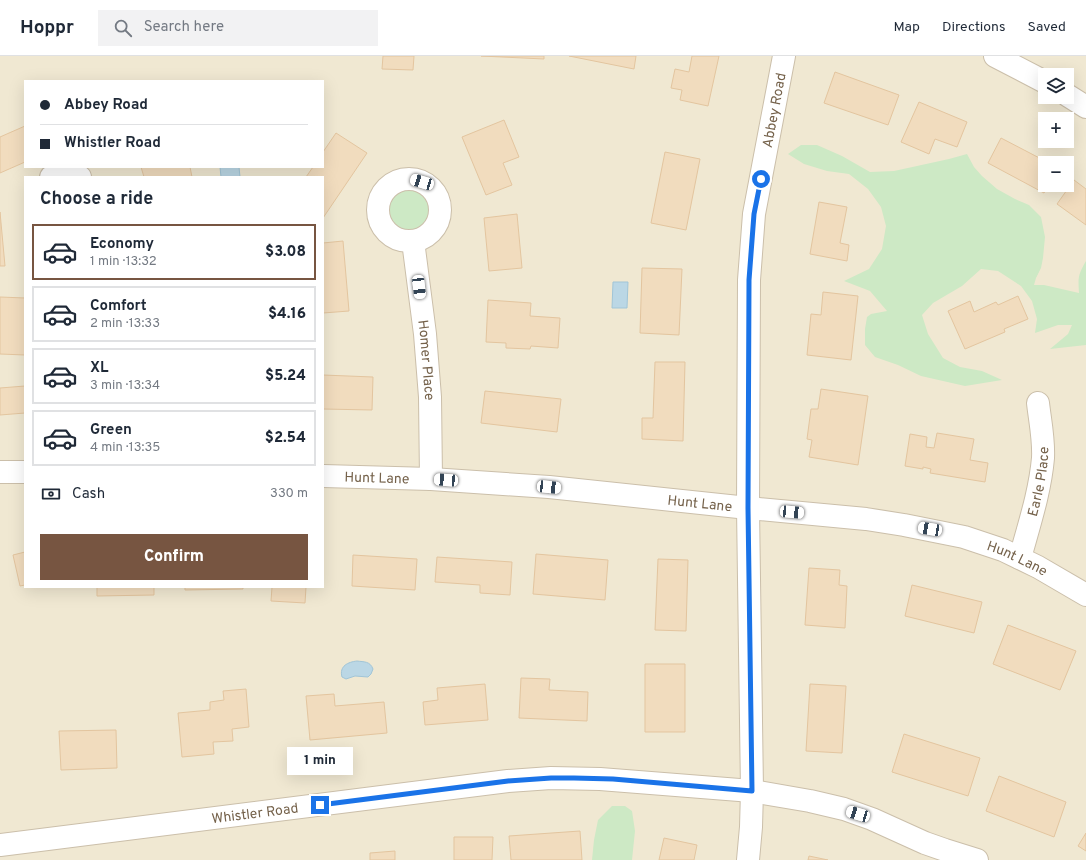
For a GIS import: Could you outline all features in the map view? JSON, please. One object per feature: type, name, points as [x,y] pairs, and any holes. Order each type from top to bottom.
[{"type":"street","name":"Abbey Road","points":[[748,860],[752,791],[748,508],[749,280],[754,214],[784,56]]},
{"type":"street","points":[[995,56],[1038,78]]},
{"type":"street","points":[[1074,99],[1086,107]]},
{"type":"street","points":[[53,176],[67,173],[78,176]]},
{"type":"street","name":"Homer Place","points":[[413,241],[425,334],[429,381],[432,479]]},
{"type":"street","name":"Earle Place","points":[[1020,558],[1039,485],[1043,458],[1043,439],[1038,402]]},
{"type":"street","points":[[0,472],[24,472]]},
{"type":"street","name":"Hunt Lane","points":[[324,476],[432,479],[549,487],[904,525],[964,537],[997,547],[1020,558],[1086,595]]},
{"type":"street","name":"Whistler Road","points":[[0,846],[492,783],[559,778],[600,779],[752,791],[810,801],[851,811],[932,845],[977,860]]},
{"type":"shaded area","points":[[0,56],[1086,56],[1086,860],[0,860]]},
{"type":"green space","points":[[801,145],[817,145],[842,156],[870,172],[894,171],[967,154],[974,167],[997,189],[1029,205],[1041,217],[1045,237],[1043,258],[1041,268],[1034,285],[1044,285],[1079,293],[1079,276],[1086,261],[1086,345],[1050,349],[1068,334],[1072,325],[1058,325],[1035,333],[1037,319],[1032,301],[1021,286],[998,271],[981,269],[962,286],[933,303],[922,315],[928,334],[943,358],[960,367],[982,371],[1002,380],[965,386],[921,376],[898,365],[875,357],[865,345],[867,317],[871,314],[887,311],[870,291],[844,281],[869,269],[882,249],[886,226],[881,207],[868,189],[849,174],[827,171],[804,164],[788,154]]},
{"type":"green space","points":[[403,179],[415,179],[431,188],[438,198],[440,210],[438,222],[431,232],[415,241],[403,241],[392,236],[383,227],[378,216],[378,204],[383,193],[392,184]]},
{"type":"green space","points":[[612,806],[625,806],[632,811],[635,831],[632,860],[592,860],[598,820]]},
{"type":"water","points":[[220,168],[239,168],[240,176],[221,176]]},
{"type":"water","points":[[613,282],[628,282],[627,308],[612,308]]},
{"type":"water","points":[[350,662],[366,662],[370,665],[373,669],[371,674],[368,677],[355,676],[346,679],[342,677],[341,673],[343,667]]},
{"type":"building","points":[[383,56],[414,56],[413,70],[382,69]]},
{"type":"building","points":[[481,56],[544,56],[544,59]]},
{"type":"building","points":[[569,56],[636,56],[634,69]]},
{"type":"building","points":[[692,56],[719,56],[708,106],[680,100],[682,90],[671,88],[675,69],[689,72]]},
{"type":"building","points":[[835,72],[899,95],[888,125],[824,103]]},
{"type":"building","points":[[919,102],[967,122],[957,147],[935,139],[929,154],[901,142]]},
{"type":"building","points":[[504,120],[519,157],[503,163],[512,185],[486,195],[462,137]]},
{"type":"building","points":[[24,126],[24,162],[0,173],[0,137]]},
{"type":"building","points":[[336,133],[367,153],[324,217],[324,176],[307,176],[312,168],[324,168],[324,151]]},
{"type":"building","points":[[1001,138],[1038,157],[1038,190],[988,163]]},
{"type":"building","points":[[665,152],[700,159],[686,230],[651,223]]},
{"type":"building","points":[[141,168],[190,168],[192,176],[144,176]]},
{"type":"building","points":[[1074,180],[1086,189],[1086,225],[1057,204],[1066,192],[1074,192]]},
{"type":"building","points":[[819,202],[847,207],[840,243],[849,245],[847,261],[810,254]]},
{"type":"building","points":[[0,212],[5,266],[0,266]]},
{"type":"building","points":[[517,214],[522,268],[489,271],[484,218]]},
{"type":"building","points":[[343,241],[349,311],[324,313],[324,243]]},
{"type":"building","points":[[642,268],[682,269],[679,335],[640,333]]},
{"type":"building","points":[[823,292],[858,296],[851,360],[807,355],[811,314],[821,315]]},
{"type":"building","points":[[1018,296],[1028,319],[1004,329],[1005,332],[965,349],[948,311],[970,301],[974,312],[996,302],[998,305]]},
{"type":"building","points":[[0,297],[24,298],[24,355],[0,354]]},
{"type":"building","points":[[488,300],[531,303],[530,316],[560,318],[558,348],[531,346],[530,349],[506,348],[506,343],[486,342]]},
{"type":"building","points":[[655,362],[685,362],[683,441],[642,439],[642,418],[653,418]]},
{"type":"building","points":[[324,375],[373,377],[372,410],[324,409]]},
{"type":"building","points":[[24,386],[24,413],[0,415],[0,388]]},
{"type":"building","points":[[821,389],[868,396],[858,465],[809,457],[812,440],[807,439],[811,409],[818,409]]},
{"type":"building","points":[[485,391],[561,399],[557,432],[481,423]]},
{"type":"building","points":[[937,433],[974,439],[970,460],[988,463],[985,482],[930,473],[931,469],[923,467],[923,469],[905,466],[910,434],[927,437],[926,447],[934,448]]},
{"type":"building","points":[[24,552],[24,585],[20,586],[13,555]]},
{"type":"building","points":[[536,554],[608,560],[605,600],[533,594]]},
{"type":"building","points":[[353,555],[417,559],[415,590],[352,586]]},
{"type":"building","points":[[437,557],[512,562],[510,595],[480,593],[480,585],[435,582]]},
{"type":"building","points":[[658,559],[688,560],[686,631],[655,630]]},
{"type":"building","points":[[809,568],[840,570],[839,585],[847,586],[845,628],[805,625]]},
{"type":"building","points":[[912,585],[982,602],[974,633],[905,616]]},
{"type":"building","points":[[97,588],[154,588],[154,595],[97,596]]},
{"type":"building","points":[[185,588],[243,588],[243,589],[185,590]]},
{"type":"building","points":[[272,588],[306,588],[305,603],[271,601]]},
{"type":"building","points":[[1008,625],[1076,651],[1060,690],[993,664]]},
{"type":"building","points":[[645,664],[685,664],[685,732],[645,732]]},
{"type":"building","points":[[521,678],[550,679],[549,690],[588,692],[587,721],[519,718]]},
{"type":"building","points":[[485,684],[488,720],[425,725],[423,702],[438,700],[437,688]]},
{"type":"building","points":[[810,684],[846,686],[842,753],[806,751]]},
{"type":"building","points":[[246,689],[249,727],[232,729],[233,741],[213,742],[214,754],[182,757],[178,713],[210,710],[210,702],[224,700],[223,691]]},
{"type":"building","points":[[334,694],[335,706],[384,702],[387,733],[310,740],[306,696]]},
{"type":"building","points":[[116,730],[117,768],[61,770],[59,731]]},
{"type":"building","points":[[904,734],[980,758],[968,796],[892,772]]},
{"type":"building","points":[[999,776],[1066,802],[1054,837],[986,811]]},
{"type":"building","points":[[580,831],[582,860],[511,860],[509,836]]},
{"type":"building","points":[[1086,833],[1086,851],[1078,846]]},
{"type":"building","points":[[454,837],[493,837],[492,860],[454,860]]},
{"type":"building","points":[[664,838],[697,845],[694,860],[659,860]]},
{"type":"building","points":[[395,851],[395,860],[370,860],[370,853]]},
{"type":"building","points":[[809,856],[828,860],[808,860]]},
{"type":"route","points":[[320,805],[508,781],[551,778],[613,779],[752,791],[748,508],[749,280],[754,214],[761,179]]}]
